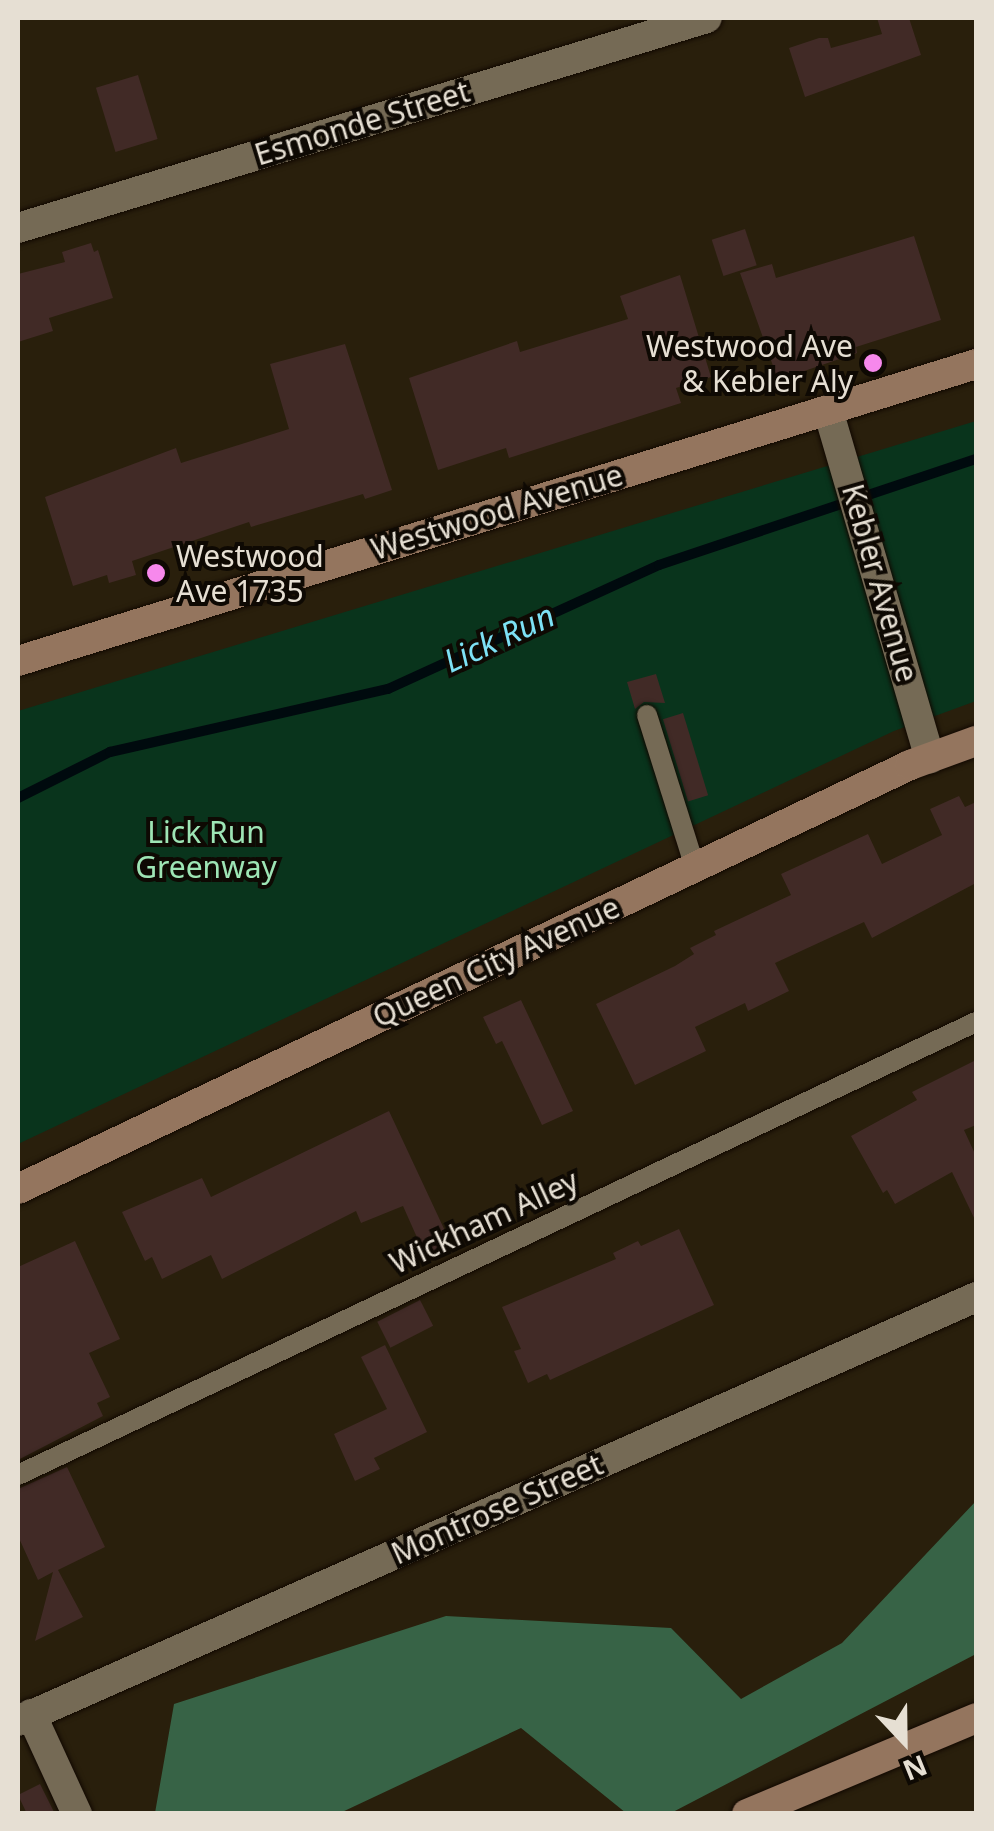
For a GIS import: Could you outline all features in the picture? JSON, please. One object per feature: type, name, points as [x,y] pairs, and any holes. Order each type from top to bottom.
[{"type":"main road","name":"Westwood Avenue","points":[[18,661],[976,364]]},
{"type":"main road","name":"Queen City Avenue","points":[[18,1189],[695,867],[976,740]]},
{"type":"main road","points":[[747,1814],[976,1718]]},
{"type":"street","name":"Esmonde Street","points":[[18,228],[707,18]]},
{"type":"street","name":"Kebler Avenue","points":[[828,410],[930,758]]},
{"type":"street","name":"Montrose Street","points":[[24,1717],[976,1297]]},
{"type":"street","points":[[24,1717],[77,1814]]},
{"type":"lane","points":[[647,715],[695,867]]},
{"type":"lane","name":"Wickham Alley","points":[[18,1476],[976,1022]]},
{"type":"green space","name":"Lick Run Greenway","points":[[976,421],[976,701],[894,731],[18,1144],[18,711]]},
{"type":"green space","points":[[976,1501],[976,1654],[671,1813],[626,1813],[521,1728],[340,1813],[155,1813],[174,1704],[446,1616],[671,1628],[741,1699],[842,1643]]},
{"type":"building","points":[[877,18],[909,18],[921,55],[805,97],[789,48],[828,38],[831,48],[882,34]]},
{"type":"building","points":[[138,75],[158,139],[116,152],[96,88]]},
{"type":"building","points":[[745,229],[757,265],[723,276],[712,240]]},
{"type":"building","points":[[914,236],[941,320],[856,347],[857,353],[778,380],[740,273],[772,264],[776,278]]},
{"type":"building","points":[[91,243],[94,252],[98,250],[113,298],[49,318],[53,331],[18,342],[18,274],[65,262],[62,252]]},
{"type":"building","points":[[680,275],[711,377],[676,388],[681,403],[509,458],[506,448],[438,470],[409,378],[517,341],[520,352],[628,319],[620,296]]},
{"type":"building","points":[[345,344],[392,490],[365,499],[363,494],[251,527],[249,522],[132,561],[136,575],[109,583],[107,575],[73,586],[45,497],[176,448],[181,463],[289,429],[270,364]]},
{"type":"building","points":[[656,674],[665,703],[644,702],[635,709],[627,682]]},
{"type":"building","points":[[683,713],[708,795],[688,801],[663,719]]},
{"type":"building","points":[[959,796],[965,807],[976,802],[976,883],[872,938],[864,922],[775,963],[789,991],[748,1011],[745,1003],[695,1027],[706,1051],[635,1085],[596,1004],[675,966],[694,954],[690,948],[716,935],[714,931],[791,895],[781,874],[868,834],[882,864],[942,835],[930,809]]},
{"type":"building","points":[[521,1000],[573,1111],[542,1125],[502,1041],[496,1044],[483,1017]]},
{"type":"building","points":[[976,1060],[976,1125],[964,1130],[976,1156],[976,1222],[952,1172],[895,1204],[887,1190],[883,1193],[851,1136],[917,1100],[912,1092]]},
{"type":"building","points":[[389,1111],[453,1248],[427,1260],[403,1206],[361,1223],[356,1211],[222,1279],[211,1255],[162,1279],[152,1257],[145,1261],[122,1212],[202,1178],[211,1197]]},
{"type":"building","points":[[679,1229],[714,1305],[550,1380],[547,1374],[528,1383],[514,1351],[521,1349],[502,1307],[616,1259],[613,1253],[638,1241],[641,1246]]},
{"type":"building","points":[[75,1241],[120,1339],[89,1353],[110,1397],[97,1403],[103,1416],[18,1460],[18,1267]]},
{"type":"building","points":[[420,1300],[433,1326],[390,1348],[377,1322]]},
{"type":"building","points":[[385,1345],[427,1432],[374,1458],[380,1469],[355,1481],[334,1434],[387,1409],[361,1357]]},
{"type":"building","points":[[67,1467],[105,1547],[58,1570],[83,1617],[35,1641],[53,1572],[38,1580],[18,1536],[18,1489]]},
{"type":"building","points":[[40,1784],[55,1814],[27,1814],[18,1795]]},
{"type":"waterway","name":"Lick Run","points":[[18,798],[110,752],[388,689],[659,565],[976,459]]},
{"type":"place","name":"Westwood Ave & Kebler Aly","points":[[873,363]]},
{"type":"place","name":"Westwood Ave 1735","points":[[156,573]]}]
